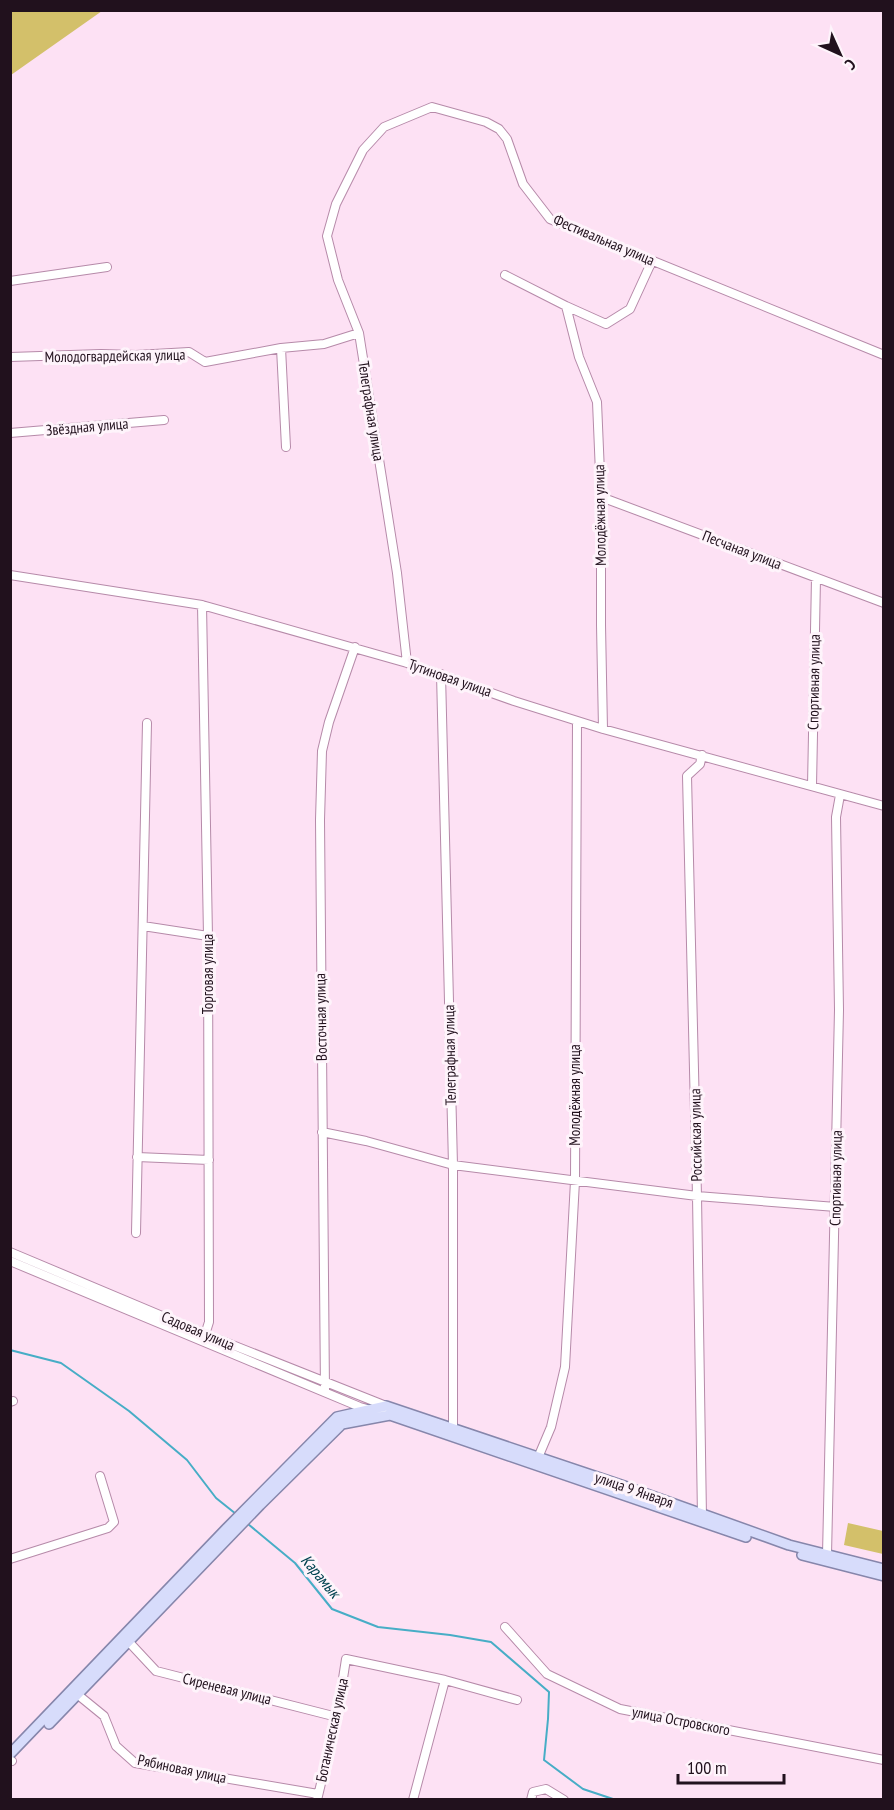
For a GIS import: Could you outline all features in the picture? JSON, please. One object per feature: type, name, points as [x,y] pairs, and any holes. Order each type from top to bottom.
[{"type":"main road","points":[[11,1760],[337,1418],[371,1410],[388,1411]]},
{"type":"main road","name":"улица 9 Января","points":[[388,1411],[702,1518],[787,1551],[884,1569]]},
{"type":"main road","points":[[257,1502],[342,1424],[388,1411]]},
{"type":"main road","points":[[11,1760],[78,1694],[229,1531]]},
{"type":"main road","name":"улица 9 Января","points":[[825,1558],[884,1576]]},
{"type":"street","name":"Фестивальная улица","points":[[353,169],[363,150],[384,127],[432,107],[486,122],[499,129],[507,139],[523,184],[550,219],[884,355]]},
{"type":"street","name":"Телеграфная улица","points":[[353,169],[336,204],[327,236],[338,280],[358,333],[397,573],[407,663]]},
{"type":"street","points":[[506,275],[606,324],[630,309],[652,261]]},
{"type":"street","points":[[10,281],[107,267]]},
{"type":"street","name":"Молодёжная улица","points":[[566,306],[579,357],[597,402],[601,497],[603,729]]},
{"type":"street","name":"Молодогвардейская улица","points":[[10,357],[189,352],[205,362],[281,348],[324,344],[358,333]]},
{"type":"street","points":[[281,348],[286,447]]},
{"type":"street","name":"Звёздная улица","points":[[10,433],[164,420]]},
{"type":"street","name":"Песчаная улица","points":[[601,497],[884,603]]},
{"type":"street","name":"Тутиновая улица","points":[[10,575],[202,605],[407,663],[514,701],[603,729],[884,806]]},
{"type":"street","name":"Спортивная улица","points":[[812,786],[816,578]]},
{"type":"street","name":"Торговая улица","points":[[202,605],[208,936],[209,1160],[209,1322],[204,1338]]},
{"type":"street","name":"Восточная улица","points":[[325,1392],[320,820],[322,751],[355,647]]},
{"type":"street","name":"Телеграфная улица","points":[[441,674],[453,1165],[453,1433]]},
{"type":"street","name":"Молодёжная улица","points":[[537,1461],[551,1427],[565,1367],[575,1181],[577,721]]},
{"type":"street","points":[[136,1233],[147,723]]},
{"type":"street","name":"Российская улица","points":[[702,755],[700,764],[687,776],[702,1518]]},
{"type":"street","name":"Спортивная улица","points":[[825,1558],[836,1207],[839,1010],[836,817],[840,795]]},
{"type":"street","points":[[143,926],[208,936]]},
{"type":"street","points":[[322,1132],[366,1141],[453,1165],[697,1196],[836,1207]]},
{"type":"street","points":[[137,1157],[209,1160]]},
{"type":"street","name":"Садовая улица","points":[[10,1252],[325,1392],[371,1410]]},
{"type":"street","name":"Садовая улица","points":[[10,1262],[325,1383],[388,1411]]},
{"type":"street","points":[[10,1559],[108,1528],[114,1522],[100,1476]]},
{"type":"street","name":"улица Островского","points":[[505,1627],[547,1674],[620,1709],[884,1760]]},
{"type":"street","name":"Сиреневая улица","points":[[128,1641],[156,1671],[337,1717]]},
{"type":"street","name":"Ботаническая улица","points":[[317,1797],[337,1717],[346,1659],[445,1680]]},
{"type":"street","points":[[413,1800],[445,1680],[517,1700]]},
{"type":"street","name":"Рябиновая улица","points":[[78,1694],[104,1716],[116,1746],[135,1763],[317,1797]]},
{"type":"street","points":[[531,1800],[533,1792],[546,1789],[564,1800]]},
{"type":"shaded area","points":[[11,10],[102,10],[102,11],[11,75]]},
{"type":"shaded area","points":[[848,1523],[883,1531],[883,1554],[844,1545]]},
{"type":"waterway","name":"Карамык","points":[[10,1350],[61,1363],[129,1411],[187,1460],[216,1498],[236,1514]]},
{"type":"waterway","name":"Карамык","points":[[248,1524],[295,1563],[332,1609],[378,1627],[491,1642],[549,1692],[544,1760],[583,1789],[616,1800]]}]
